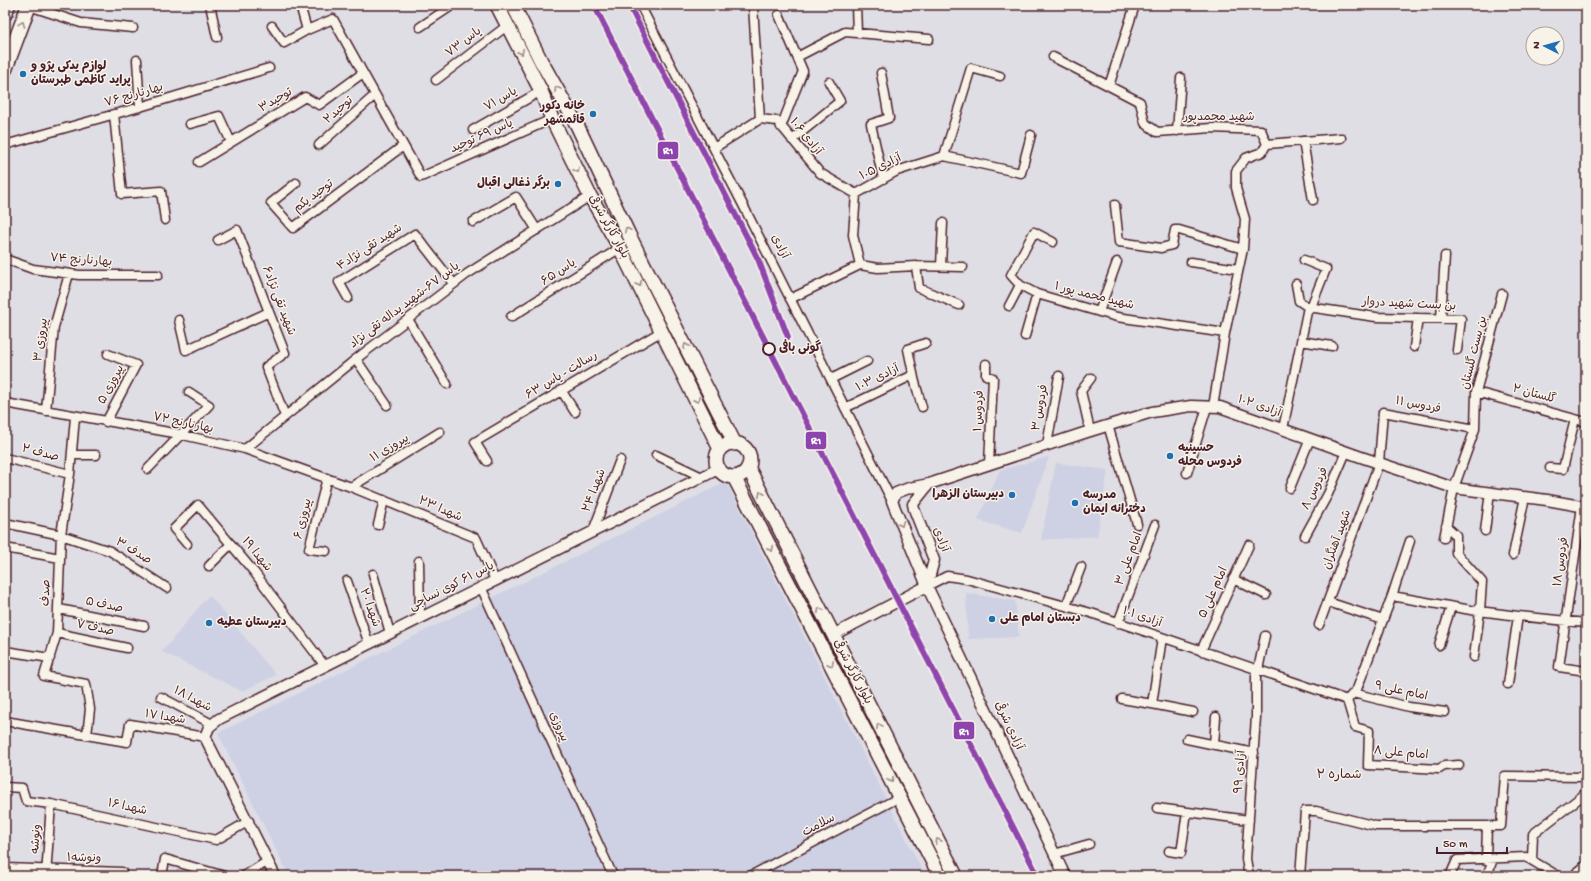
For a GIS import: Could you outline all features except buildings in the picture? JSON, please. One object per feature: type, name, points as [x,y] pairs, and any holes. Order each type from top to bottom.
[{"type":"highway","points":[[5,13],[8,5]]},
{"type":"highway","points":[[5,69],[29,5]]},
{"type":"main road","name":"بلوار کارگر شرقی","points":[[497,5],[541,91],[552,119],[590,196],[620,248],[720,449]]},
{"type":"main road","name":"بلوار کارگر شرقی","points":[[513,5],[541,61],[577,125],[629,235],[735,444]]},
{"type":"main road","points":[[735,444],[742,446],[748,452],[750,460],[748,467],[740,476],[734,477],[722,474],[718,469],[716,462],[720,449],[724,446],[735,444]]},
{"type":"main road","name":"بلوار کارگر شرقی","points":[[748,467],[956,876]]},
{"type":"main road","name":"بلوار کارگر شرقی","points":[[734,477],[940,876]]},
{"type":"street","points":[[29,5],[81,23],[133,28]]},
{"type":"street","points":[[210,5],[217,37]]},
{"type":"street","points":[[300,5],[307,30]]},
{"type":"street","points":[[420,27],[453,5]]},
{"type":"street","name":"آزادی","points":[[640,5],[714,148],[892,501],[927,586]]},
{"type":"street","points":[[714,148],[760,118],[753,5]]},
{"type":"street","points":[[856,5],[858,33]]},
{"type":"street","points":[[1109,86],[1136,5]]},
{"type":"street","points":[[780,15],[803,71],[781,127]]},
{"type":"street","points":[[272,26],[284,43],[307,30],[333,19],[403,146]]},
{"type":"street","name":"یاس ۷۳","points":[[436,80],[508,25]]},
{"type":"street","points":[[797,57],[846,32],[928,39]]},
{"type":"street","name":"شهید محمدپور","points":[[1053,57],[1140,102],[1145,123],[1157,132],[1212,128],[1261,130],[1267,144]]},
{"type":"street","points":[[137,60],[140,107]]},
{"type":"street","name":"بهارنارنج ۷۶","points":[[5,145],[140,107],[269,68]]},
{"type":"street","points":[[1000,76],[971,68],[944,156],[1021,173],[1031,135]]},
{"type":"street","points":[[881,72],[889,118],[871,124],[883,179]]},
{"type":"street","name":"توحید۳","points":[[199,162],[305,97],[319,105],[363,73]]},
{"type":"street","points":[[1177,131],[1181,78]]},
{"type":"street","points":[[792,140],[840,101],[829,82]]},
{"type":"street","name":"یاس ۷۱","points":[[473,130],[541,91]]},
{"type":"street","name":"توحید۲","points":[[319,145],[375,95]]},
{"type":"street","points":[[114,114],[122,194],[161,191],[165,220]]},
{"type":"street","points":[[190,124],[219,116],[232,142]]},
{"type":"street","name":"آزادی ۱۰۶","points":[[760,118],[777,121],[820,173],[856,194]]},
{"type":"street","name":"یاس ۶۹ توحید","points":[[403,146],[420,177],[552,119]]},
{"type":"street","points":[[1187,473],[1210,407],[1224,333],[1243,249],[1245,219],[1236,188],[1236,171],[1246,158],[1262,152],[1267,144],[1341,138]]},
{"type":"street","points":[[1303,141],[1313,200]]},
{"type":"street","name":"توحید یکم","points":[[296,183],[271,203],[293,228],[403,146]]},
{"type":"street","name":"آزادی ۱۰۵","points":[[860,265],[853,235],[856,194],[897,171],[944,156]]},
{"type":"street","name":"یاس ۶۷-شهید یداله تقی نژاد","points":[[245,449],[356,359],[454,284],[590,196]]},
{"type":"street","points":[[473,222],[516,197],[536,230]]},
{"type":"street","points":[[1115,205],[1119,242],[1161,248],[1172,245],[1176,230],[1179,230],[1243,249]]},
{"type":"street","points":[[941,266],[943,223]]},
{"type":"street","name":"شهید تقی نژاد۶","points":[[218,240],[237,230],[285,354],[266,367],[285,416]]},
{"type":"street","name":"شهید محمد پور ۱","points":[[1053,242],[1034,232],[1011,274],[1020,285],[1037,294],[1117,317],[1224,333]]},
{"type":"street","name":"شهید تقی نژاد۴","points":[[348,298],[339,282],[415,234],[454,284]]},
{"type":"street","name":"یاس ۶۵","points":[[511,318],[620,248]]},
{"type":"street","points":[[1441,318],[1445,256]]},
{"type":"street","name":"بهارنارنج ۷۴","points":[[5,259],[33,269],[69,274],[158,276]]},
{"type":"street","points":[[1283,430],[1301,341],[1310,307],[1326,270],[1304,260]]},
{"type":"street","points":[[1099,312],[1117,262]]},
{"type":"street","points":[[1191,262],[1238,269]]},
{"type":"street","points":[[790,299],[860,265],[878,268],[916,266],[963,267]]},
{"type":"street","points":[[916,266],[919,288],[959,305]]},
{"type":"street","name":"پیروزی ۳","points":[[46,411],[54,327],[69,274]]},
{"type":"street","points":[[1296,284],[1299,301],[1310,307]]},
{"type":"street","points":[[1008,306],[1020,285]]},
{"type":"street","points":[[1025,336],[1037,294]]},
{"type":"street","name":"بن بست گلستان","points":[[1444,538],[1454,488],[1475,429],[1476,392],[1502,294]]},
{"type":"street","name":"بن بست شهید دروار","points":[[1310,307],[1376,317],[1461,319],[1456,350]]},
{"type":"street","points":[[179,320],[186,350],[269,312]]},
{"type":"street","points":[[1414,347],[1418,318]]},
{"type":"street","points":[[408,319],[447,384]]},
{"type":"street","name":"رسالت - یاس ۶۳","points":[[487,461],[475,442],[662,331]]},
{"type":"street","points":[[1301,341],[1332,346]]},
{"type":"street","points":[[914,378],[908,348],[926,343]]},
{"type":"street","name":"پیروزی ۵","points":[[106,422],[136,365],[108,354]]},
{"type":"street","points":[[356,359],[387,405]]},
{"type":"street","points":[[831,379],[867,361]]},
{"type":"street","name":"فردوس ۱","points":[[986,364],[986,374],[993,378],[989,464]]},
{"type":"street","name":"آزادی ۱۰۳","points":[[845,408],[913,375],[922,407]]},
{"type":"street","name":"فردوس ۳","points":[[1047,445],[1059,376]]},
{"type":"street","points":[[1090,431],[1081,391],[1091,378]]},
{"type":"street","points":[[561,390],[575,412]]},
{"type":"street","points":[[148,469],[209,405],[189,392]]},
{"type":"street","name":"گلستان ۲","points":[[1476,392],[1586,422]]},
{"type":"street","name":"بهارنارنج ۷۲","points":[[5,403],[75,417],[182,435],[245,449],[351,487]]},
{"type":"street","name":"آزادی ۱۰۲","points":[[929,484],[1152,412],[1191,406],[1220,407],[1346,452],[1454,488],[1525,497],[1584,507]]},
{"type":"street","name":"فردوس ۱۱","points":[[1379,463],[1383,412],[1475,429]]},
{"type":"street","name":"صدف","points":[[75,417],[70,474],[61,535],[57,633],[44,676],[86,684],[90,709],[87,735]]},
{"type":"street","points":[[1550,468],[1563,469],[1575,418]]},
{"type":"street","points":[[1108,425],[1137,524]]},
{"type":"street","name":"پیروزی ۱۱","points":[[351,487],[440,432]]},
{"type":"street","points":[[1290,488],[1310,439]]},
{"type":"street","name":"فردوس ۸","points":[[1305,536],[1328,494],[1346,452]]},
{"type":"street","points":[[72,455],[96,455]]},
{"type":"street","points":[[656,455],[702,477]]},
{"type":"street","name":"صدف ۲","points":[[5,458],[70,474]]},
{"type":"street","name":"شهدا ۲۴","points":[[593,531],[620,460]]},
{"type":"street","name":"شهید آهنگران","points":[[1319,625],[1379,463]]},
{"type":"street","name":"یاس ۶۱ کوی نساجی","points":[[212,724],[219,719],[718,469]]},
{"type":"street","name":"پیروزی ۶","points":[[326,551],[309,549],[327,478]]},
{"type":"street","points":[[892,501],[896,493],[909,488],[929,484]]},
{"type":"street","name":"آزادی","points":[[927,586],[934,560],[913,504],[929,484]]},
{"type":"street","name":"شهدا ۲۳","points":[[351,487],[476,538],[495,580]]},
{"type":"street","points":[[1485,531],[1490,492]]},
{"type":"street","points":[[1513,555],[1525,497]]},
{"type":"street","points":[[378,525],[384,500]]},
{"type":"street","name":"شهدا ۱۹","points":[[186,544],[174,529],[198,505],[254,572],[325,666]]},
{"type":"street","name":"فردوس ۱۸","points":[[1584,507],[1559,667],[1586,671]]},
{"type":"street","name":"صدف ۳","points":[[5,523],[61,535],[110,551],[167,588]]},
{"type":"street","name":"امام علی ۳","points":[[1118,623],[1155,525]]},
{"type":"street","points":[[1446,526],[1456,535],[1456,553],[1482,582],[1474,657]]},
{"type":"street","points":[[1347,700],[1357,689],[1392,596],[1410,541]]},
{"type":"street","points":[[210,566],[231,544]]},
{"type":"street","name":"امام علی ۵","points":[[1201,651],[1248,545]]},
{"type":"street","points":[[5,548],[60,558]]},
{"type":"street","points":[[419,561],[420,618]]},
{"type":"street","points":[[1066,606],[1081,567]]},
{"type":"street","points":[[373,574],[390,633]]},
{"type":"street","name":"آزادی ۱۰۱","points":[[927,586],[948,576],[967,579],[1066,606],[1347,700]]},
{"type":"street","points":[[1233,579],[1266,595]]},
{"type":"street","name":"شهدا ۲۰","points":[[347,581],[369,644]]},
{"type":"street","points":[[833,635],[927,586]]},
{"type":"street","name":"آزادی شرقی","points":[[927,586],[1065,876]]},
{"type":"street","name":"پیروزی","points":[[481,587],[613,876]]},
{"type":"street","points":[[1392,596],[1480,611],[1586,623]]},
{"type":"street","points":[[1328,602],[1383,620]]},
{"type":"street","points":[[1439,645],[1450,606]]},
{"type":"street","name":"صدف ۵","points":[[59,609],[144,626]]},
{"type":"street","points":[[1508,684],[1518,616]]},
{"type":"street","name":"صدف ۷","points":[[57,633],[127,648]]},
{"type":"street","name":"آزادی ٩٩","points":[[1249,876],[1246,859],[1254,753],[1257,670],[1265,636]]},
{"type":"street","points":[[1152,704],[1162,638]]},
{"type":"street","points":[[5,651],[50,658]]},
{"type":"street","name":"امام علی ۹","points":[[1353,693],[1409,707],[1445,712]]},
{"type":"street","name":"شهدا ۱۸","points":[[161,697],[212,724]]},
{"type":"street","points":[[1122,699],[1193,712]]},
{"type":"street","name":"امام علی ۸","points":[[1347,700],[1355,727],[1369,731],[1368,765],[1439,769],[1444,766],[1460,765]]},
{"type":"street","points":[[1214,745],[1216,717]]},
{"type":"street","points":[[5,721],[87,735]]},
{"type":"street","name":"شهدا ۱۷","points":[[87,735],[127,742],[130,724],[206,737]]},
{"type":"street","points":[[212,724],[209,727],[206,737],[275,876]]},
{"type":"street","points":[[1187,739],[1254,753]]},
{"type":"street","points":[[1300,876],[1305,811],[1316,811],[1376,826],[1501,826],[1505,776],[1586,776]]},
{"type":"street","name":"شهدا ۱۶","points":[[5,787],[22,788],[26,801],[51,804],[216,840],[249,822]]},
{"type":"street","points":[[1532,860],[1533,834],[1586,793]]},
{"type":"street","name":"سلامت","points":[[750,876],[900,797]]},
{"type":"street","name":"ونوشه","points":[[46,873],[51,804]]},
{"type":"street","points":[[1157,808],[1250,820]]},
{"type":"street","points":[[1169,851],[1181,853],[1187,812]]},
{"type":"street","points":[[1487,826],[1490,859],[1487,876]]},
{"type":"street","points":[[1054,854],[1089,844]]},
{"type":"street","points":[[1450,876],[1457,860],[1526,857],[1558,876]]},
{"type":"street","points":[[162,876],[165,859],[225,876]]},
{"type":"street","points":[[244,876],[268,861]]},
{"type":"street","points":[[1573,876],[1586,865]]},
{"type":"street","name":"ونوشه۱","points":[[5,868],[46,873],[122,872]]},
{"type":"shaded area","name":"دبیرستان الزهرا","points":[[1049,457],[1022,533],[978,520],[1000,470]]},
{"type":"shaded area","name":"مدرسه دخترانه ایمان","points":[[1056,463],[1108,470],[1097,536],[1041,540]]},
{"type":"shaded area","points":[[726,482],[925,876],[289,876],[218,733]]},
{"type":"shaded area","name":"دبستان امام علی","points":[[966,593],[1015,601],[1019,637],[968,639]]},
{"type":"shaded area","name":"دبیرستان عطیه","points":[[209,595],[276,675],[242,691],[162,652]]},
{"type":"transit line","name":"R1","points":[[594,5],[1038,876]]},
{"type":"transit line","name":"R1","points":[[629,5],[758,259],[788,337]]},
{"type":"place","name":"لوازم یدکی پژو و پراید کاظمی طبرستان","points":[[23,74]]},
{"type":"place","name":"خانه دکور قائمشهر","points":[[593,114]]},
{"type":"place","name":"برگر ذغالی اقبال","points":[[558,184]]},
{"type":"place","name":"گونی بافی","points":[[769,349]]},
{"type":"place","name":"حسینیه فردوس محله","points":[[1170,456]]},
{"type":"place","name":"دبیرستان الزهرا","points":[[1012,495]]},
{"type":"place","name":"مدرسه دخترانه ایمان","points":[[1075,503]]},
{"type":"place","name":"دبستان امام علی","points":[[992,619]]},
{"type":"place","name":"دبیرستان عطیه","points":[[209,623]]},
{"type":"district","name":"شماره ۲","points":[[1339,775]]}]
